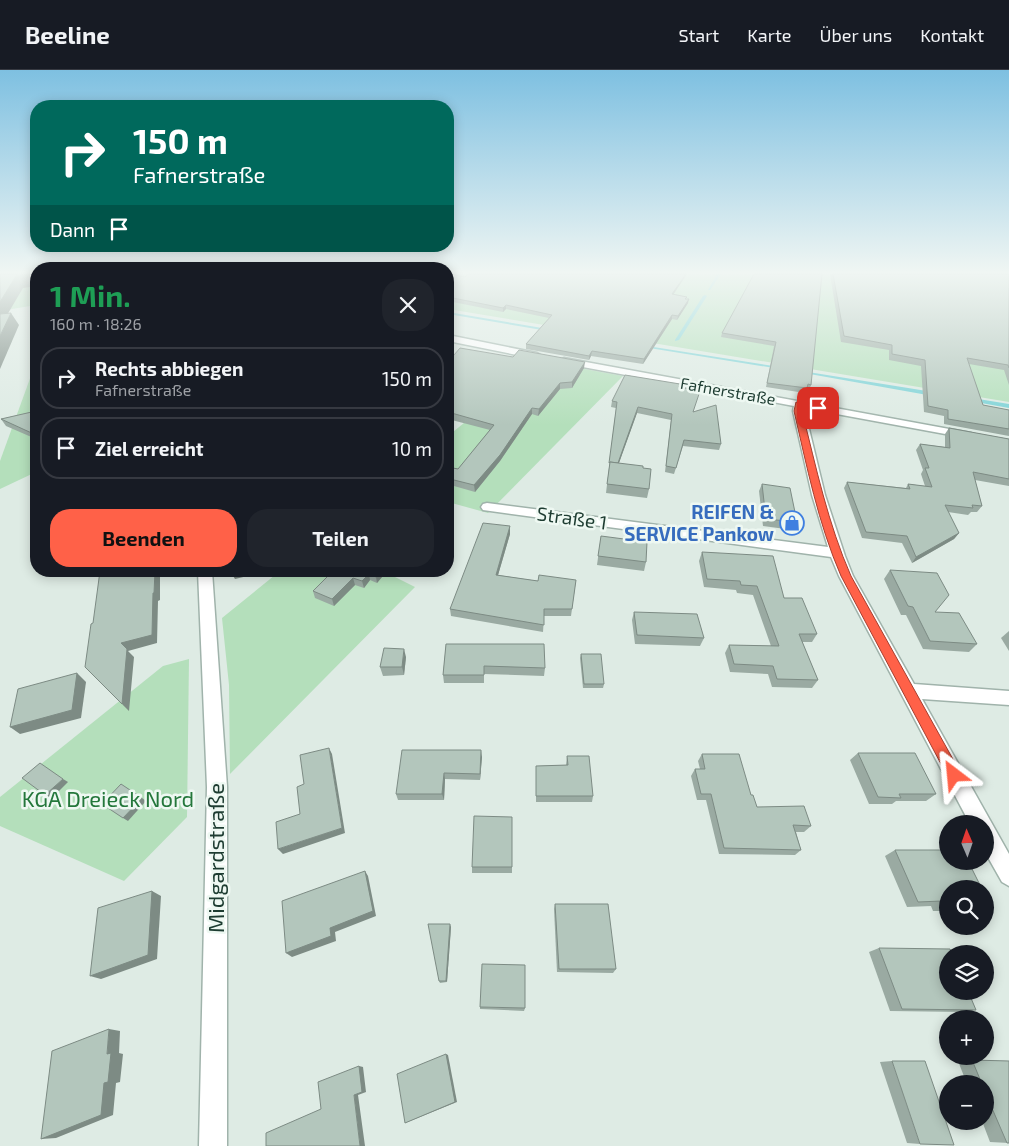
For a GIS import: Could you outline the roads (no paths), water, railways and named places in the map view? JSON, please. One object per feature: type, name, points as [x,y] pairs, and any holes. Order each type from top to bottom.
[{"type":"street","name":"Fafnerstraße","points":[[454,339],[978,437]]},
{"type":"street","points":[[799,404],[798,411],[823,515],[836,553],[846,576],[976,815]]},
{"type":"street","name":"Straße 1","points":[[487,507],[836,553]]},
{"type":"street","name":"Midgardstraße","points":[[204,577],[217,787],[213,1146]]},
{"type":"street","points":[[908,690],[1009,698]]},
{"type":"street","points":[[994,848],[1009,875]]},
{"type":"waterway","points":[[514,324],[548,330]]},
{"type":"waterway","points":[[677,340],[687,324]]},
{"type":"waterway","points":[[643,346],[780,368]]},
{"type":"waterway","points":[[804,372],[933,394]]},
{"type":"waterway","points":[[972,400],[1009,406]]},
{"type":"place","name":"REIFEN & SERVICE Pankow","points":[[792,523]]},
{"type":"park label","name":"KGA Dreieck Nord","points":[[108,799]]}]
